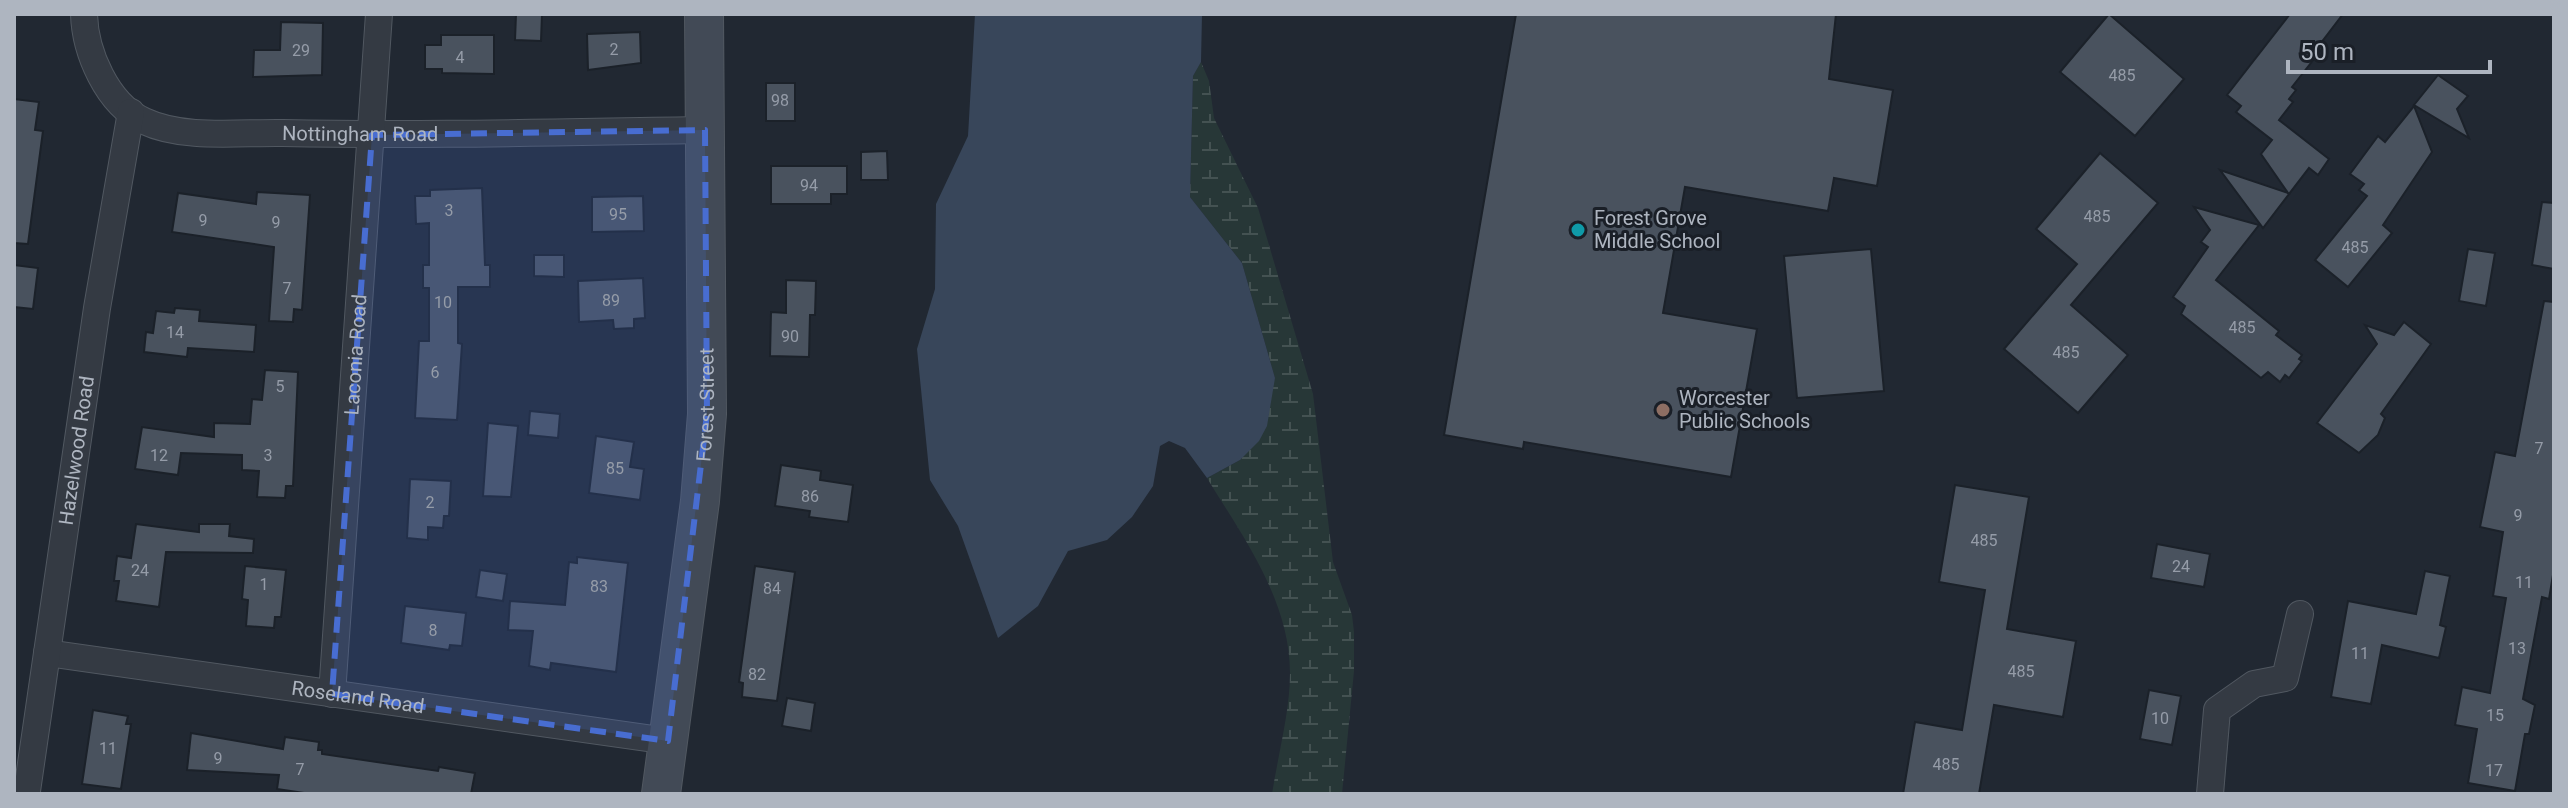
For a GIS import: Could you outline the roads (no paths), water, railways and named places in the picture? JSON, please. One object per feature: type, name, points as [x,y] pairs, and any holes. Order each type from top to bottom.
[{"type":"main road","name":"Forest Street","points":[[661,794],[701,490],[707,414],[704,14]]},
{"type":"street","name":"Nottingham Road","points":[[84,14],[87,41],[101,75],[131,112],[161,127],[200,132],[372,135],[705,130]]},
{"type":"street","name":"Laconia Road","points":[[332,694],[379,14]]},
{"type":"street","name":"Hazelwood Road","points":[[27,791],[97,308],[131,112]]},
{"type":"street","points":[[2210,794],[2217,710],[2254,684],[2285,678],[2300,614]]},
{"type":"street","name":"Roseland Road","points":[[47,653],[668,741]]},
{"type":"water","points":[[975,14],[1202,14],[1201,62],[1193,76],[1190,197],[1242,263],[1275,378],[1267,426],[1259,441],[1240,460],[1207,478],[1185,448],[1169,441],[1160,446],[1153,486],[1132,517],[1107,540],[1068,551],[1038,606],[998,638],[958,526],[930,480],[917,349],[935,289],[936,204],[968,136]]},
{"type":"place","name":"Forest Grove Middle School","points":[[1578,230]]},
{"type":"place","name":"Worcester Public Schools","points":[[1663,410]]}]
